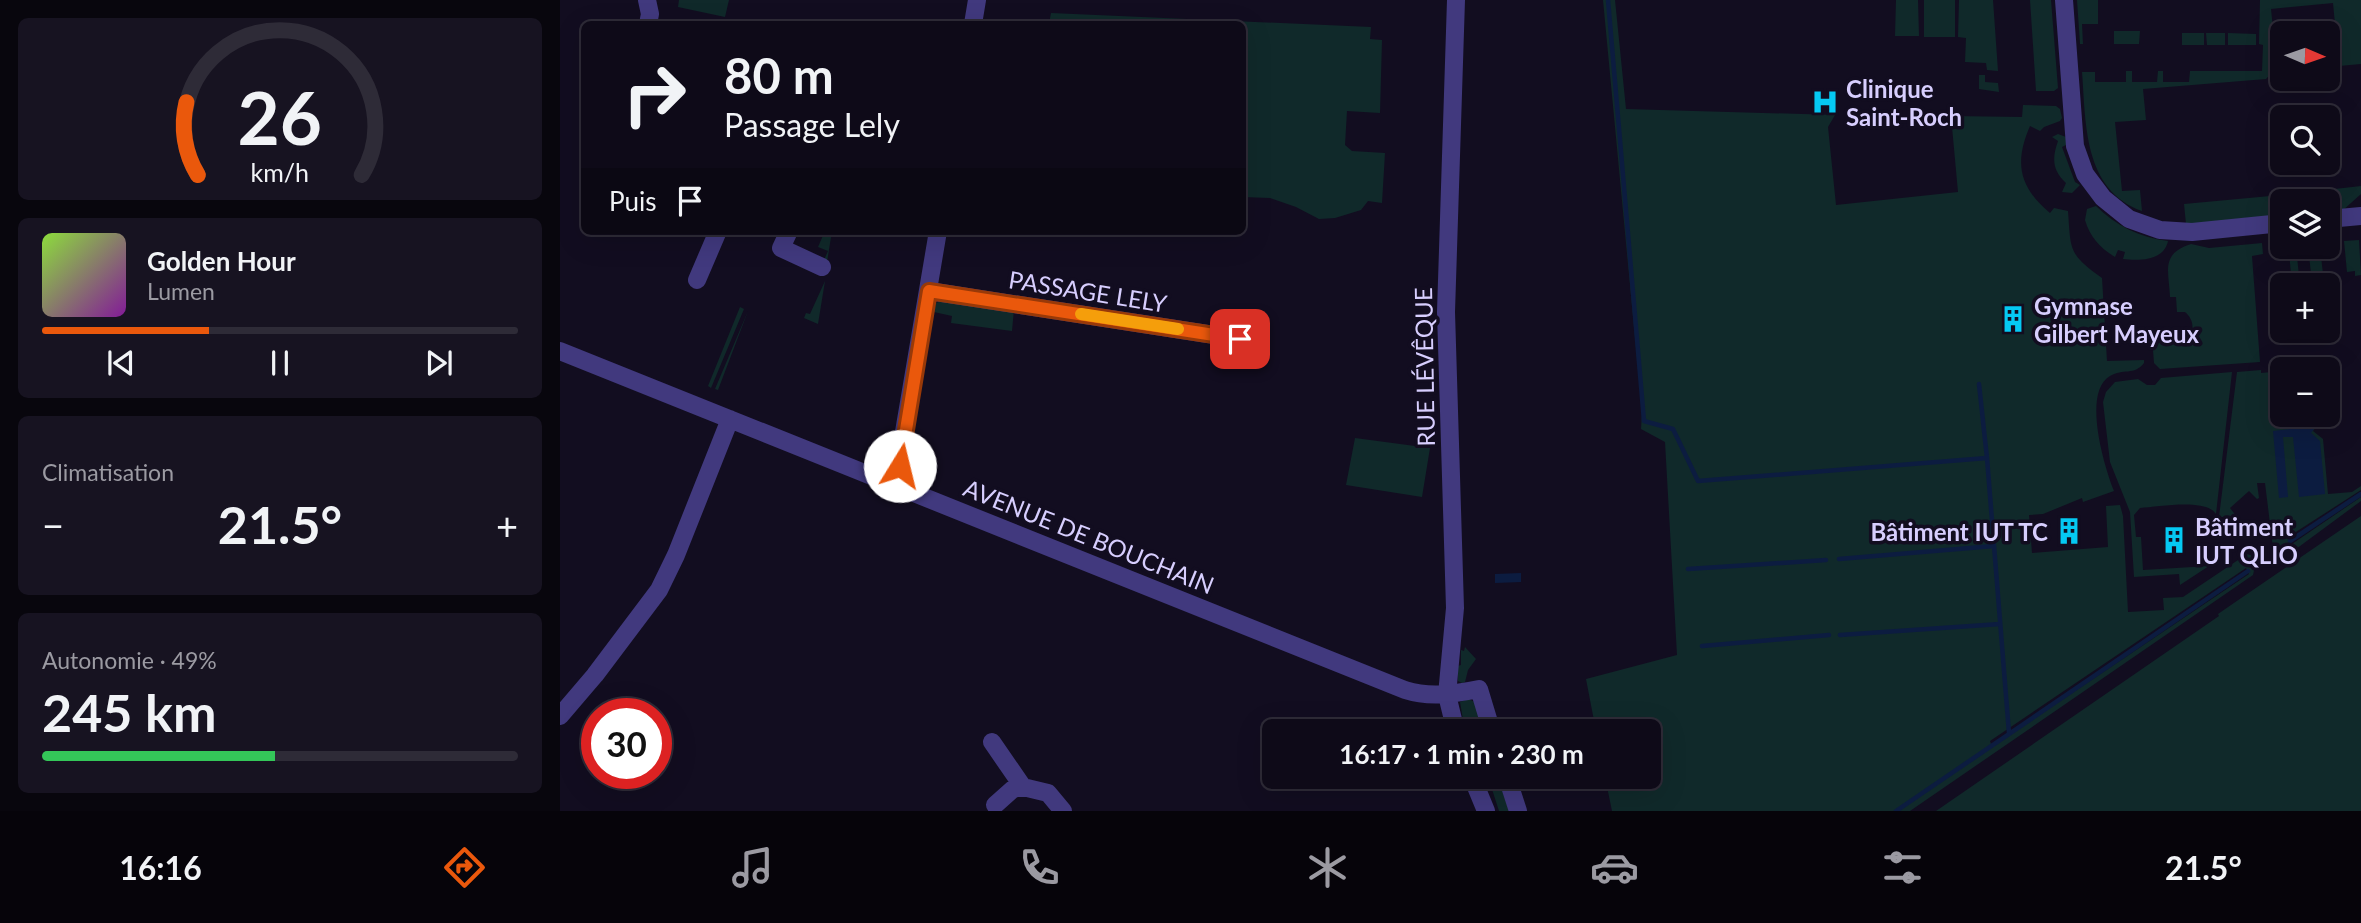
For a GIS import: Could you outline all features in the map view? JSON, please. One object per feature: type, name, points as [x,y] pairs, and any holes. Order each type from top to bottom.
[{"type":"street","points":[[647,0],[649,21]]},
{"type":"street","points":[[974,21],[977,0]]},
{"type":"street","name":"RUE LÉVÊQUE","points":[[1453,719],[1447,695],[1454,608],[1446,312],[1457,0]]},
{"type":"street","points":[[2064,0],[2075,146],[2085,174],[2103,198],[2129,219],[2160,230],[2192,232],[2270,224]]},
{"type":"street","points":[[2340,218],[2361,216]]},
{"type":"street","points":[[697,280],[716,235]]},
{"type":"street","points":[[787,235],[781,248],[822,267]]},
{"type":"street","points":[[895,485],[937,235]]},
{"type":"street","name":"PASSAGE LELY","points":[[929,291],[1240,339]]},
{"type":"street","name":"AVENUE DE BOUCHAIN","points":[[560,351],[1405,690],[1428,695],[1447,695],[1479,690],[1488,719]]},
{"type":"street","points":[[560,716],[595,675],[659,590],[676,555],[730,419]]},
{"type":"street","points":[[992,742],[1023,787]]},
{"type":"street","points":[[995,805],[1013,789],[1023,787],[1048,793],[1063,811]]},
{"type":"street","points":[[1477,789],[1486,811]]},
{"type":"street","points":[[1511,789],[1518,811]]},
{"type":"green space","points":[[679,0],[729,0],[725,17],[678,7]]},
{"type":"green space","points":[[1603,0],[1615,0],[1626,109],[1835,115],[1828,127],[1836,205],[1958,192],[1951,116],[2022,117],[2023,105],[2056,106],[2060,109],[2060,121],[2040,131],[2030,126],[2022,152],[2022,174],[2032,194],[2050,213],[2054,208],[2068,211],[2073,250],[2083,263],[2102,278],[2107,361],[2144,360],[2144,363],[2132,371],[2110,376],[2097,397],[2096,413],[2101,448],[2114,491],[2083,502],[2082,498],[2043,514],[2029,515],[2032,553],[2108,547],[2106,506],[2120,505],[2123,516],[2128,612],[2164,610],[2163,598],[2183,597],[2247,554],[2253,556],[2256,562],[2253,575],[1910,811],[1612,811],[1607,789],[1661,789],[1661,719],[1594,719],[1586,679],[1677,655],[1665,442],[1641,429],[1642,412]],"holes":[[[2246,568],[2249,574],[1992,747],[1990,741]]]},
{"type":"green space","points":[[1896,0],[1918,0],[1919,36],[1895,36]]},
{"type":"green space","points":[[1924,0],[1955,0],[1955,37],[1924,37]]},
{"type":"green space","points":[[1959,0],[1993,0],[1998,71],[1987,70],[1986,63],[1965,62],[1966,38],[1958,37]]},
{"type":"green space","points":[[2030,0],[2051,0],[2058,88],[2054,91],[2036,91]]},
{"type":"green space","points":[[2077,0],[2098,0],[2098,24],[2082,24],[2083,44],[2080,44]]},
{"type":"green space","points":[[2260,0],[2361,0],[2361,64],[2340,66],[2340,21],[2335,21],[2333,3],[2271,9],[2270,75],[2266,79],[2143,89],[2146,120],[2115,122],[2122,191],[2140,190],[2142,211],[2123,201],[2108,188],[2091,153],[2082,72],[2095,72],[2095,82],[2126,82],[2126,71],[2132,71],[2132,82],[2157,82],[2158,71],[2163,71],[2163,82],[2189,82],[2190,71],[2262,71],[2263,45],[2259,44]]},
{"type":"green space","points":[[1051,13],[1234,21],[1050,21]]},
{"type":"green space","points":[[1246,22],[1371,27],[1370,39],[1382,40],[1380,113],[1347,111],[1345,145],[1352,151],[1385,153],[1382,203],[1368,201],[1361,210],[1335,218],[1319,219],[1270,198],[1246,197]]},
{"type":"green space","points":[[2114,31],[2140,31],[2139,44],[2114,44]]},
{"type":"green space","points":[[2182,33],[2204,33],[2204,45],[2182,45]]},
{"type":"green space","points":[[2206,33],[2225,33],[2225,45],[2207,45]]},
{"type":"green space","points":[[2228,33],[2256,34],[2256,45],[2228,45]]},
{"type":"green space","points":[[1979,75],[1985,75],[1985,82],[1998,83],[1999,92],[1979,89]]},
{"type":"green space","points":[[2058,134],[2066,137],[2066,145],[2062,147],[2075,182],[2080,185],[2072,193],[2062,192],[2066,183],[2054,164],[2058,141],[2052,137]]},
{"type":"green space","points":[[2361,186],[2361,194],[2340,211],[2340,189],[2334,189]]},
{"type":"green space","points":[[2270,196],[2270,217],[2186,224],[2184,204]]},
{"type":"green space","points":[[2096,206],[2129,230],[2168,241],[2166,248],[2162,253],[2150,258],[2123,259],[2125,252],[2118,250],[2115,257],[2096,242],[2087,226],[2087,209]]},
{"type":"green space","points":[[823,235],[831,235],[827,262],[824,260],[828,251],[818,247]]},
{"type":"green space","points":[[2359,240],[2361,275],[2355,276],[2355,271],[2347,272],[2344,241]]},
{"type":"green space","points":[[2262,243],[2263,254],[2252,256],[2260,362],[2160,369],[2154,363],[2152,337],[2165,332],[2178,340],[2186,336],[2189,338],[2192,327],[2185,312],[2177,312],[2176,297],[2170,297],[2168,264],[2174,253],[2191,244],[2209,248]]},
{"type":"green space","points":[[2290,259],[2297,259],[2299,273],[2291,273]]},
{"type":"green space","points":[[2309,259],[2321,259],[2323,273],[2311,273]]},
{"type":"green space","points":[[825,281],[818,324],[804,318],[806,313],[810,314]]},
{"type":"green space","points":[[946,299],[1014,309],[1012,331],[951,323],[952,316],[934,312],[936,303]]},
{"type":"green space","points":[[740,307],[744,309],[711,388],[708,386]]},
{"type":"green space","points":[[748,311],[718,390],[715,389]]},
{"type":"green space","points":[[2261,370],[2261,373],[2270,372],[2270,427],[2316,427],[2313,431],[2323,439],[2328,494],[2352,492],[2361,486],[2361,490],[2288,537],[2292,544],[2361,497],[2361,501],[2296,549],[2277,554],[2273,548],[2265,483],[2257,483],[2259,498],[2249,491],[2230,508],[2237,517],[2219,517],[2237,372]]},
{"type":"green space","points":[[2232,372],[2216,514],[2202,506],[2181,505],[2140,508],[2134,515],[2136,537],[2141,537],[2143,570],[2209,566],[2180,585],[2179,574],[2134,577],[2130,512],[2110,462],[2103,402],[2106,392],[2115,382],[2138,379],[2147,385],[2155,385],[2161,378]]},
{"type":"green space","points":[[1355,438],[1430,448],[1422,497],[1346,485]]},
{"type":"green space","points":[[2361,516],[2361,811],[1936,811],[2219,616],[2218,614]]},
{"type":"green space","points":[[1465,647],[1476,659],[1462,683],[1458,681],[1458,666],[1461,665],[1461,650],[1464,651]]},
{"type":"green space","points":[[1468,699],[1475,702],[1480,719],[1463,719],[1460,702]]},
{"type":"green space","points":[[1492,789],[1502,789],[1509,811],[1499,811]]},
{"type":"water","points":[[2315,427],[2311,433],[2320,441],[2325,494],[2299,497],[2293,437],[2283,437],[2288,497],[2279,498],[2273,431]]},
{"type":"water","points":[[1521,573],[1521,582],[1495,583],[1495,574]]},
{"type":"waterway","points":[[1608,0],[1644,421],[1673,429],[1698,481],[1987,458],[1979,384]]},
{"type":"waterway","points":[[1987,458],[2009,733]]},
{"type":"waterway","points":[[2290,541],[2361,494]]},
{"type":"waterway","points":[[1839,559],[1994,546]]},
{"type":"waterway","points":[[1688,569],[1826,560]]},
{"type":"waterway","points":[[1896,811],[2248,571]]},
{"type":"waterway","points":[[1840,635],[2000,624]]},
{"type":"waterway","points":[[1702,646],[1829,635]]},
{"type":"slow traffic","points":[[1081,314],[1178,329]]},
{"type":"place","name":"Clinique Saint-Roch","points":[[1825,102]]},
{"type":"place","name":"Gymnase Gilbert Mayeux","points":[[2013,319]]},
{"type":"place","name":"Bâtiment IUT TC","points":[[2069,531]]},
{"type":"place","name":"Bâtiment IUT QLIO","points":[[2174,540]]},
{"type":"route","points":[[900,466],[929,291],[1240,339]]}]
